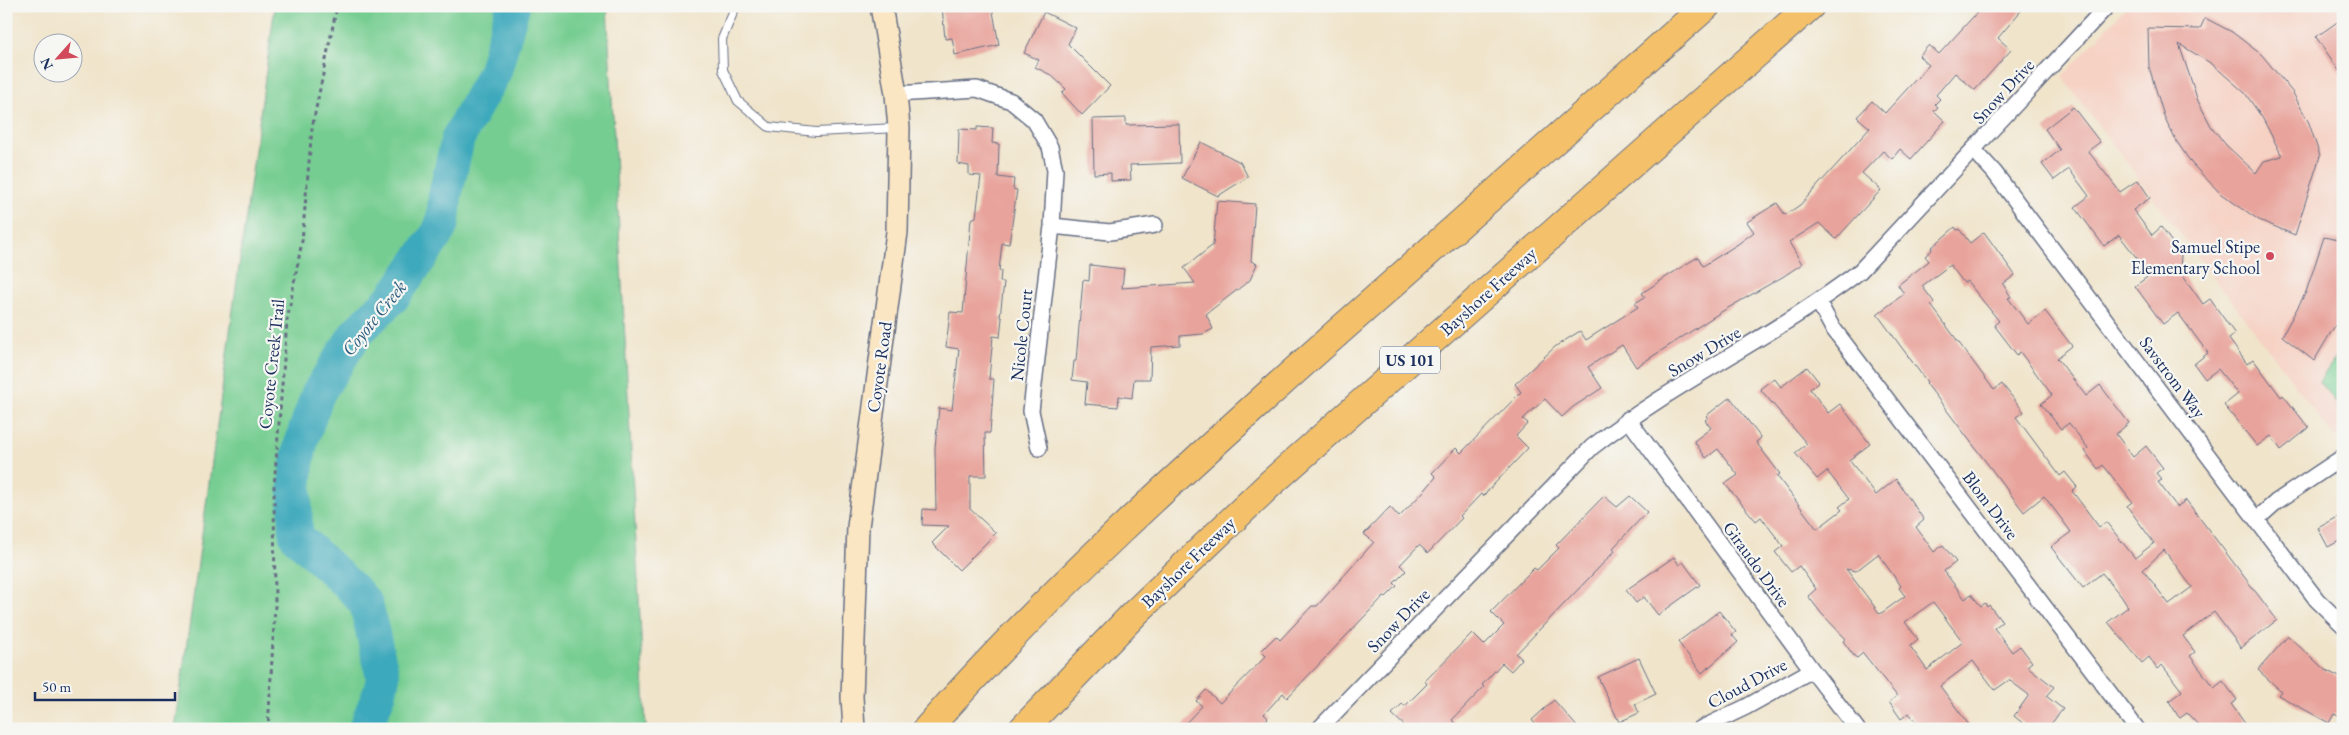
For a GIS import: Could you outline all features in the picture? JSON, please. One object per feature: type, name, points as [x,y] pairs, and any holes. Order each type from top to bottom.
[{"type":"highway","points":[[927,729],[1008,640],[1068,580],[1243,417],[1706,6]]},
{"type":"highway","name":"Bayshore Freeway","points":[[1023,729],[1135,613],[1270,484],[1810,6]]},
{"type":"street","name":"Coyote Road","points":[[854,729],[852,698],[858,527],[897,232],[899,128],[896,94],[881,6]]},
{"type":"street","name":"Snow Drive","points":[[1319,729],[1592,447],[1628,419],[1819,302],[1860,271],[2107,6]]},
{"type":"street","name":"Nicole Court","points":[[896,94],[977,89],[1010,101],[1034,120],[1050,147],[1055,170],[1052,226],[1031,411],[1039,448]]},
{"type":"street","name":"Savstrom Way","points":[[1974,150],[1994,172],[2317,600],[2343,624]]},
{"type":"street","points":[[1052,226],[1110,232],[1155,225]]},
{"type":"street","name":"Blom Drive","points":[[1819,302],[1832,327],[2137,729]]},
{"type":"street","name":"Giraudo Drive","points":[[1628,419],[1857,729]]},
{"type":"street","points":[[2257,519],[2276,502],[2343,457]]},
{"type":"street","name":"Cloud Drive","points":[[1700,729],[1746,707],[1812,670]]},
{"type":"lane","points":[[736,6],[722,39],[723,70],[738,101],[770,127],[816,132],[899,128]]},
{"type":"path","name":"Coyote Creek Trail","points":[[268,729],[275,606],[274,487],[287,321],[302,241],[312,128],[338,6]]},
{"type":"shaded area","name":"Samuel Stipe Elementary School","points":[[2127,6],[2343,6],[2343,434],[2335,438],[2062,77]]},
{"type":"green space","points":[[275,6],[607,6],[646,729],[175,729]]},
{"type":"green space","points":[[2340,351],[2343,354],[2343,410],[2319,382]]},
{"type":"building","points":[[942,6],[992,6],[999,45],[955,55],[952,38],[945,39]]},
{"type":"building","points":[[1983,6],[2025,6],[1998,38],[2011,50],[1975,90],[1955,73],[1936,95],[1940,99],[1935,104],[1938,107],[1934,111],[1945,121],[1911,159],[1900,149],[1892,159],[1883,151],[1862,173],[1881,190],[1836,239],[1819,223],[1789,242],[1802,264],[1721,312],[1636,367],[1622,345],[1588,367],[1602,388],[1573,407],[1562,417],[1545,399],[1523,419],[1528,423],[1516,436],[1528,448],[1483,496],[1481,494],[1460,516],[1462,518],[1428,553],[1419,545],[1400,565],[1406,571],[1394,583],[1397,586],[1386,597],[1384,596],[1287,698],[1283,693],[1264,714],[1268,718],[1258,729],[1180,729],[1202,706],[1196,701],[1206,690],[1220,703],[1266,656],[1261,651],[1276,636],[1280,640],[1312,606],[1317,606],[1374,542],[1364,534],[1390,507],[1399,517],[1436,477],[1432,473],[1456,448],[1461,453],[1521,392],[1515,384],[1556,346],[1580,331],[1586,340],[1638,307],[1635,303],[1645,297],[1642,293],[1680,268],[1698,257],[1703,266],[1738,244],[1754,232],[1747,222],[1777,203],[1785,215],[1800,205],[1870,128],[1857,117],[1872,101],[1885,113],[1929,65],[1919,56],[1929,45],[1939,54]]},
{"type":"building","points":[[1044,12],[1076,28],[1068,44],[1110,86],[1082,115],[1062,93],[1066,89],[1051,75],[1035,67],[1039,60],[1024,53]]},
{"type":"building","points":[[2205,18],[2232,32],[2262,55],[2293,93],[2309,123],[2320,156],[2295,235],[2259,220],[2221,194],[2192,164],[2175,139],[2164,116],[2149,67],[2148,28],[2200,29]],"holes":[[[2179,44],[2212,64],[2245,93],[2263,119],[2282,156],[2264,161],[2256,173],[2226,145],[2211,126],[2198,101]]]},
{"type":"building","points":[[2343,18],[2343,76],[2316,37]]},
{"type":"building","points":[[2073,107],[2100,142],[2088,151],[2120,192],[2138,180],[2150,198],[2133,210],[2152,235],[2161,227],[2181,255],[2180,272],[2203,304],[2210,299],[2235,334],[2229,339],[2247,364],[2253,359],[2281,397],[2283,395],[2309,428],[2281,450],[2271,436],[2257,446],[2224,405],[2238,394],[2218,369],[2205,379],[2194,364],[2208,353],[2178,313],[2163,324],[2151,308],[2135,286],[2150,275],[2119,235],[2104,246],[2075,207],[2089,196],[2069,169],[2054,180],[2042,164],[2060,150],[2045,129]]},
{"type":"building","points":[[1126,118],[1126,125],[1179,124],[1180,163],[1130,165],[1131,180],[1111,181],[1111,173],[1094,174],[1093,119]]},
{"type":"building","points":[[977,127],[993,128],[992,143],[999,144],[998,177],[1014,179],[1013,189],[1017,190],[1009,244],[1002,243],[999,271],[1001,271],[1000,282],[1004,282],[1000,317],[1002,318],[1000,337],[993,336],[989,379],[994,379],[990,433],[985,433],[986,476],[970,476],[970,509],[996,533],[959,570],[932,543],[949,526],[922,525],[923,509],[936,510],[935,448],[939,408],[952,410],[959,349],[946,347],[950,312],[963,313],[971,219],[976,217],[981,176],[969,175],[969,166],[958,164],[959,129],[977,130]]},
{"type":"building","points":[[1201,142],[1240,162],[1248,177],[1218,196],[1182,178]]},
{"type":"building","points":[[1217,201],[1255,204],[1251,261],[1257,264],[1250,280],[1206,314],[1213,329],[1203,334],[1180,336],[1180,345],[1151,347],[1150,379],[1134,379],[1132,398],[1119,396],[1118,407],[1085,404],[1087,382],[1072,380],[1074,361],[1076,361],[1083,280],[1089,281],[1090,265],[1124,269],[1122,288],[1195,283],[1184,268],[1213,245]]},
{"type":"building","points":[[1955,227],[1957,230],[1959,229],[1970,243],[1984,232],[2015,275],[2003,284],[2011,297],[2008,298],[2028,324],[2045,311],[2072,346],[2057,358],[2086,396],[2100,385],[2129,423],[2116,434],[2133,457],[2146,446],[2163,468],[2156,473],[2162,480],[2158,482],[2177,507],[2186,500],[2277,620],[2241,648],[2214,612],[2183,636],[2195,652],[2190,656],[2214,688],[2223,681],[2237,700],[2231,704],[2249,729],[2202,729],[2187,713],[2180,718],[2178,716],[2169,701],[2182,691],[2162,665],[2157,669],[2149,657],[2142,663],[2108,622],[2128,607],[2121,596],[2102,573],[2083,588],[2051,547],[2071,532],[2063,521],[2044,496],[2024,512],[1926,383],[1877,314],[1904,294],[1898,285],[1929,261],[1925,256],[1932,250],[1931,248]],"holes":[[[1950,265],[1964,283],[1967,281],[1999,321],[1994,325],[2017,355],[2020,352],[2052,395],[2041,404],[2061,429],[2069,423],[2088,448],[2085,451],[2098,469],[2103,465],[2132,502],[2127,506],[2154,543],[2135,558],[2106,522],[2099,527],[2072,491],[2077,487],[2065,472],[2060,476],[2016,417],[2024,412],[2002,384],[1994,390],[1931,305],[1934,302],[1922,286]],[[2164,550],[2192,587],[2169,604],[2143,570]]]},
{"type":"building","points":[[2324,237],[2343,241],[2343,312],[2314,361],[2282,336],[2306,292]]},
{"type":"building","points":[[1807,367],[1819,382],[1810,389],[1828,413],[1840,404],[1870,444],[1849,460],[1876,495],[1896,479],[1924,520],[1916,527],[1934,552],[1943,545],[1956,562],[1944,571],[1965,599],[1971,594],[1981,606],[1985,603],[1987,607],[1989,605],[2002,622],[1994,628],[2012,652],[2020,646],[2032,662],[2027,666],[2054,687],[2046,696],[2063,709],[2047,729],[2030,729],[2014,716],[2029,695],[2009,680],[1995,690],[1973,661],[1940,686],[1972,729],[1921,729],[1909,713],[1901,719],[1889,702],[1897,696],[1863,653],[1857,658],[1854,656],[1843,641],[1846,639],[1821,613],[1808,596],[1816,589],[1799,566],[1791,572],[1775,552],[1783,546],[1761,517],[1756,521],[1725,484],[1738,475],[1718,449],[1706,458],[1694,441],[1711,428],[1705,420],[1708,418],[1706,416],[1730,397],[1761,438],[1756,442],[1780,474],[1777,476],[1817,529],[1842,510],[1839,507],[1849,499],[1827,471],[1817,479],[1795,453],[1807,444],[1760,389],[1774,378],[1781,387]],"holes":[[[1878,554],[1901,586],[1899,588],[1905,596],[1880,614],[1846,569],[1856,571]],[[1933,602],[1963,642],[1927,670],[1910,646],[1918,639],[1905,622]]]},
{"type":"building","points":[[1604,496],[1617,507],[1630,496],[1647,512],[1613,548],[1615,551],[1516,654],[1522,659],[1511,671],[1502,663],[1482,685],[1484,687],[1452,720],[1461,729],[1408,729],[1392,714],[1402,704],[1405,706],[1427,684],[1425,681],[1472,633],[1484,645],[1504,625],[1491,612],[1534,568],[1537,570],[1559,548],[1556,545]]},
{"type":"building","points":[[2343,514],[2343,539],[2328,547],[2318,528]]},
{"type":"building","points":[[1674,557],[1679,565],[1683,562],[1700,585],[1658,615],[1644,597],[1636,603],[1626,590]]},
{"type":"building","points":[[1719,611],[1736,632],[1732,635],[1738,642],[1702,673],[1678,642]]},
{"type":"building","points":[[2288,636],[2324,669],[2343,679],[2343,718],[2334,714],[2329,723],[2278,695],[2281,691],[2258,670]]},
{"type":"building","points":[[1639,658],[1656,694],[1635,704],[1639,713],[1619,722],[1598,677]]},
{"type":"building","points":[[1554,700],[1579,729],[1539,729],[1532,720]]},
{"type":"waterway","name":"Coyote Creek","points":[[365,729],[380,692],[383,677],[366,604],[356,592],[296,536],[295,488],[297,463],[302,439],[318,393],[357,332],[393,297],[438,233],[443,221],[445,196],[458,138],[495,71],[513,6]]},
{"type":"place","name":"Samuel Stipe Elementary School","points":[[2270,256]]}]
